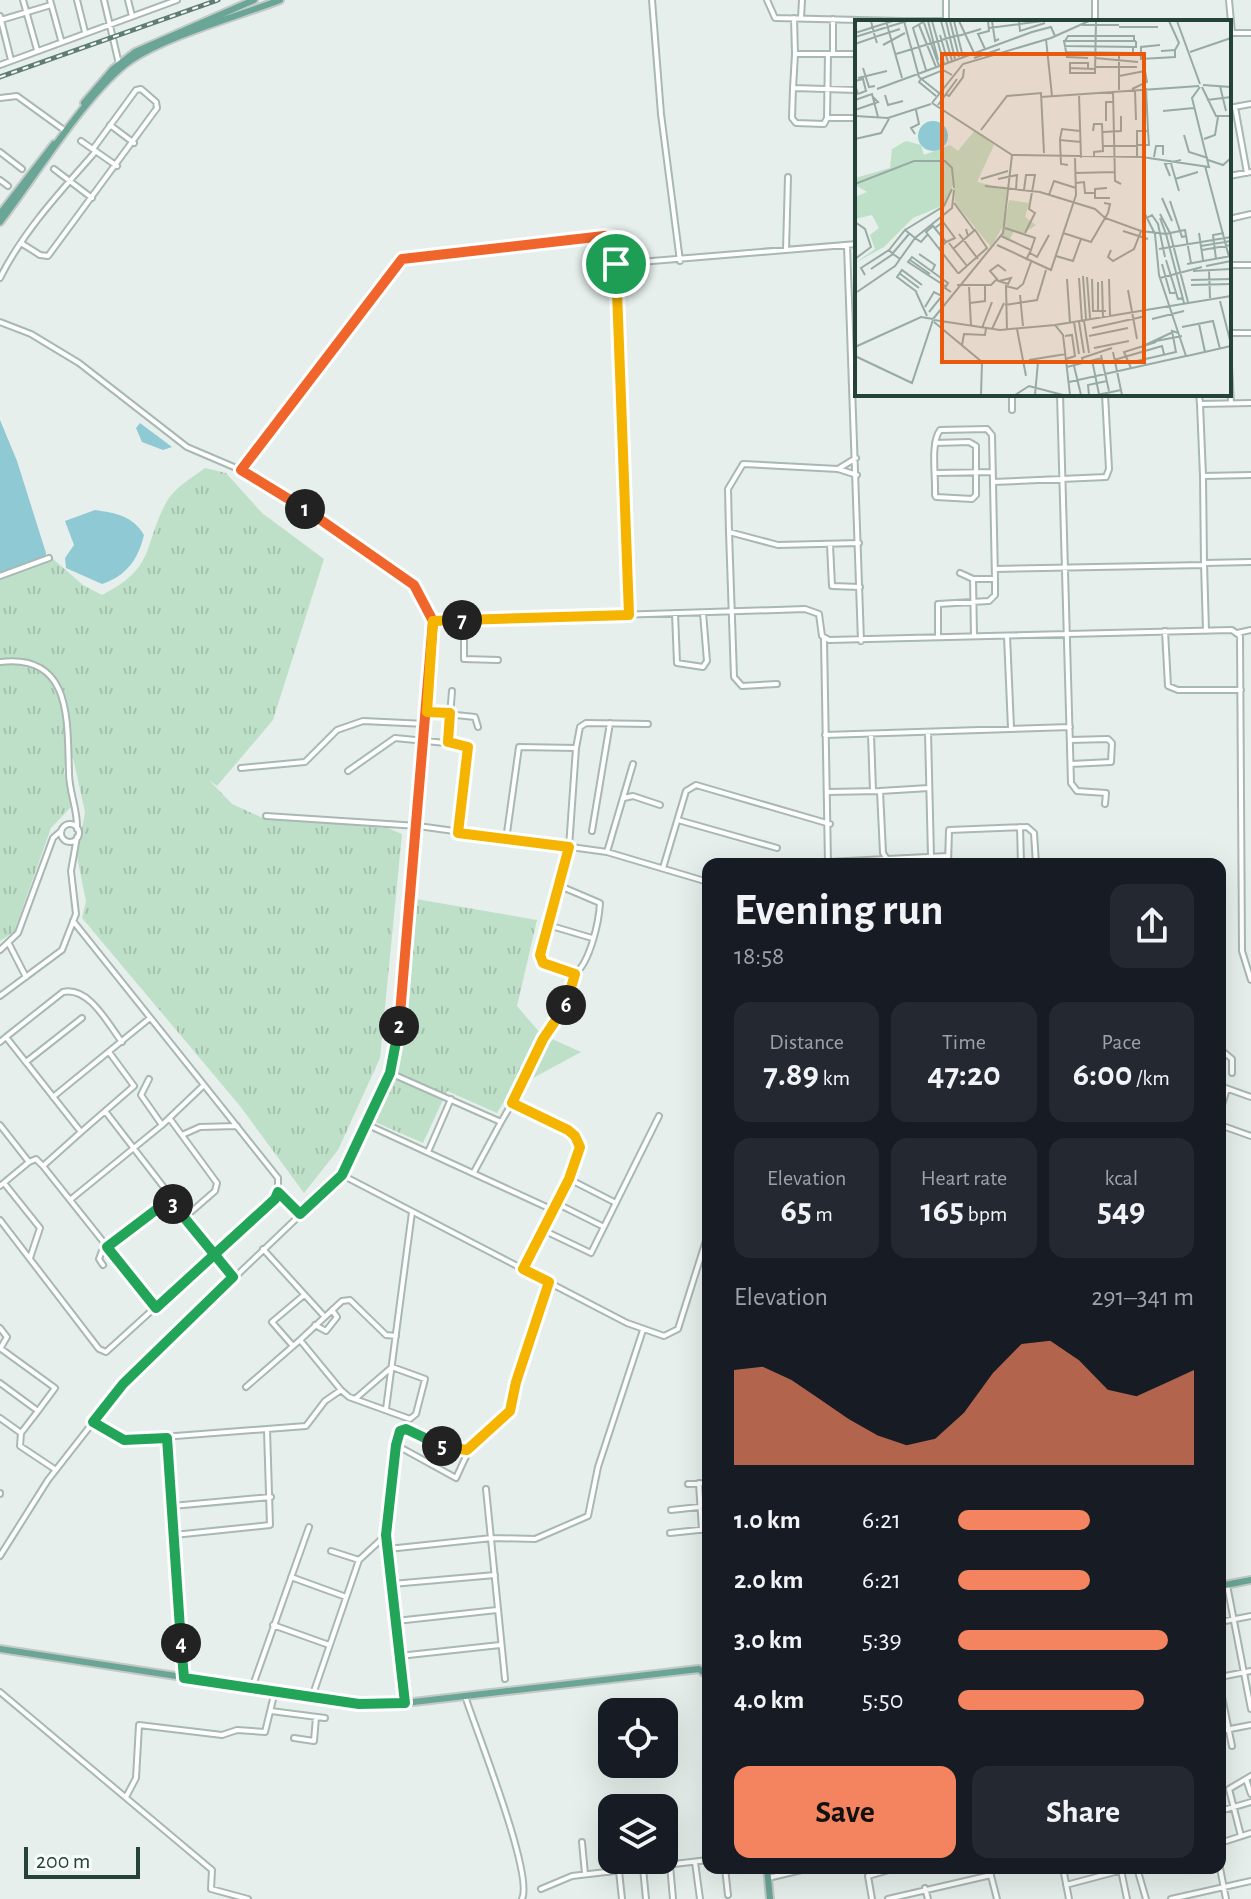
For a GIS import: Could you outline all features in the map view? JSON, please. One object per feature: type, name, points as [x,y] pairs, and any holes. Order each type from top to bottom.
[{"type":"main road","points":[[190,30],[254,0]]},
{"type":"main road","points":[[0,214],[64,130],[135,52],[278,0]]},
{"type":"main road","points":[[0,222],[120,66]]},
{"type":"main road","points":[[1226,1586],[1251,1580]]},
{"type":"main road","points":[[0,1649],[359,1704],[405,1703],[702,1669]]},
{"type":"main road","points":[[768,1874],[770,1899]]},
{"type":"street","points":[[23,0],[37,50]]},
{"type":"street","points":[[77,0],[85,32]]},
{"type":"street","points":[[104,0],[120,66]]},
{"type":"street","points":[[128,0],[132,16]]},
{"type":"street","points":[[0,65],[177,0]]},
{"type":"street","points":[[190,30],[261,0]]},
{"type":"street","points":[[652,0],[661,114],[680,261]]},
{"type":"street","points":[[767,0],[772,16],[855,20]]},
{"type":"street","points":[[801,19],[802,0]]},
{"type":"street","points":[[1229,0],[1230,20]]},
{"type":"street","points":[[12,61],[0,18],[26,13],[51,3],[61,41]]},
{"type":"street","points":[[794,18],[793,122],[824,124],[827,118],[833,19]]},
{"type":"street","points":[[1231,36],[1251,33]]},
{"type":"street","points":[[795,54],[855,54]]},
{"type":"street","points":[[793,88],[855,90]]},
{"type":"street","points":[[0,278],[21,243],[141,89],[156,102],[157,108],[134,144],[48,256],[40,255],[21,243]]},
{"type":"street","points":[[0,98],[10,95],[25,100],[64,130]]},
{"type":"street","points":[[1249,173],[1232,107],[1251,104]]},
{"type":"street","points":[[827,118],[855,118]]},
{"type":"street","points":[[110,125],[134,144]]},
{"type":"street","points":[[81,141],[117,166]]},
{"type":"street","points":[[0,152],[22,169]]},
{"type":"street","points":[[54,169],[92,198]]},
{"type":"street","points":[[786,251],[788,177]]},
{"type":"street","points":[[0,180],[8,186]]},
{"type":"street","points":[[1231,219],[1251,214]]},
{"type":"street","points":[[241,470],[402,259],[613,237],[629,615]]},
{"type":"street","points":[[616,264],[855,244]]},
{"type":"street","points":[[847,245],[861,641]]},
{"type":"street","points":[[0,322],[31,334],[79,363],[187,447],[241,470],[312,513],[414,585],[433,621],[418,826],[398,1027],[390,1073],[368,1125],[342,1175],[123,1384],[56,1470],[0,1556]]},
{"type":"street","points":[[1012,396],[1012,410]]},
{"type":"street","points":[[1060,396],[1073,788],[1106,793],[1105,804]]},
{"type":"street","points":[[993,482],[1104,479],[1109,474],[1105,396]]},
{"type":"street","points":[[1199,396],[1206,631]]},
{"type":"street","points":[[1231,396],[1231,403]]},
{"type":"street","points":[[1200,404],[1251,403]]},
{"type":"street","points":[[935,443],[973,443],[977,473],[976,495],[972,499],[936,497],[935,443],[940,430],[990,431],[995,569],[994,598],[938,604],[938,637]]},
{"type":"street","points":[[838,469],[856,458]]},
{"type":"street","points":[[777,684],[742,686],[735,682],[728,489],[743,464],[838,469],[857,475]]},
{"type":"street","points":[[936,473],[993,472]]},
{"type":"street","points":[[1203,476],[1251,475]]},
{"type":"street","points":[[729,532],[778,545],[859,543]]},
{"type":"street","points":[[830,545],[832,586],[860,587]]},
{"type":"street","points":[[0,576],[49,558]]},
{"type":"street","points":[[995,569],[1251,562]]},
{"type":"street","points":[[960,573],[973,579],[995,579]]},
{"type":"street","points":[[973,579],[974,636]]},
{"type":"street","points":[[433,621],[813,610],[819,614],[824,639],[830,824],[828,858]]},
{"type":"street","points":[[675,613],[677,663],[703,667],[707,661],[703,613]]},
{"type":"street","points":[[464,620],[464,659],[498,660]]},
{"type":"street","points":[[824,639],[861,641],[1067,633],[1237,633],[1251,630]]},
{"type":"street","points":[[1165,631],[1168,686],[1178,690],[1241,690]]},
{"type":"street","points":[[1237,633],[1240,636],[1241,690],[1242,951],[1251,980]]},
{"type":"street","points":[[1007,636],[1011,728]]},
{"type":"street","points":[[0,662],[36,664],[48,672],[58,688],[68,721],[69,774],[77,829],[71,871],[77,905],[57,956],[0,996]]},
{"type":"street","points":[[448,742],[452,691]]},
{"type":"street","points":[[427,712],[477,717],[478,727]]},
{"type":"street","points":[[241,768],[305,762],[337,730],[363,721],[426,724]]},
{"type":"street","points":[[575,974],[540,960],[569,847],[576,748],[581,725],[596,721],[648,724]]},
{"type":"street","points":[[592,831],[610,723]]},
{"type":"street","points":[[825,735],[1070,727]]},
{"type":"street","points":[[928,731],[931,857]]},
{"type":"street","points":[[871,733],[883,853],[886,858]]},
{"type":"street","points":[[348,771],[389,739],[425,739],[466,745],[469,749],[458,833]]},
{"type":"street","points":[[1070,740],[1108,739],[1113,757],[1111,762],[1071,764]]},
{"type":"street","points":[[506,840],[519,747],[576,748]]},
{"type":"street","points":[[607,852],[633,764]]},
{"type":"street","points":[[663,868],[686,791],[696,785],[830,824]]},
{"type":"street","points":[[827,792],[929,788]]},
{"type":"street","points":[[624,798],[633,796],[660,805]]},
{"type":"street","points":[[0,950],[18,933],[55,835],[76,814]]},
{"type":"street","points":[[266,816],[418,826],[607,852],[702,880]]},
{"type":"street","points":[[678,820],[777,848]]},
{"type":"street","points":[[68,824],[77,829]]},
{"type":"street","points":[[909,858],[948,856],[949,830],[1020,827],[1030,827],[1034,833],[1036,858]]},
{"type":"street","points":[[1020,827],[1021,858]]},
{"type":"street","points":[[61,831],[64,839]]},
{"type":"street","points":[[53,845],[77,837]]},
{"type":"street","points":[[70,841],[74,852]]},
{"type":"street","points":[[474,1173],[543,1039],[565,1008],[575,974],[581,969],[592,938],[600,903],[560,886]]},
{"type":"street","points":[[0,1220],[104,1352],[275,1199],[278,1192],[278,1178],[73,921]]},
{"type":"street","points":[[548,925],[592,938]]},
{"type":"street","points":[[9,943],[26,977]]},
{"type":"street","points":[[0,1042],[63,992],[73,990],[86,996],[122,1042]]},
{"type":"street","points":[[53,1097],[151,1017]]},
{"type":"street","points":[[26,1062],[82,1018]]},
{"type":"street","points":[[6,1037],[81,1132]]},
{"type":"street","points":[[109,1052],[162,1125]]},
{"type":"street","points":[[1226,1054],[1232,1059],[1232,1073]]},
{"type":"street","points":[[390,1073],[501,1122]]},
{"type":"street","points":[[141,1095],[149,1079]]},
{"type":"street","points":[[70,1200],[170,1119],[204,1085]]},
{"type":"street","points":[[43,1166],[134,1086]]},
{"type":"street","points":[[1226,1092],[1227,1089],[1251,1097]]},
{"type":"street","points":[[428,1152],[451,1099]]},
{"type":"street","points":[[512,1103],[575,1136],[580,1147],[569,1179],[523,1269]]},
{"type":"street","points":[[105,1111],[170,1200],[233,1277]]},
{"type":"street","points":[[543,1230],[591,1253],[659,1116]]},
{"type":"street","points":[[170,1119],[217,1183],[215,1191],[184,1218]]},
{"type":"street","points":[[0,1125],[29,1162]]},
{"type":"street","points":[[368,1125],[553,1210]]},
{"type":"street","points":[[182,1135],[200,1127],[237,1126]]},
{"type":"street","points":[[1226,1127],[1251,1136]]},
{"type":"street","points":[[30,1259],[40,1228],[2,1184],[36,1159],[156,1308]]},
{"type":"street","points":[[342,1175],[643,1330],[664,1336],[678,1329],[702,1256]]},
{"type":"street","points":[[569,1179],[616,1203]]},
{"type":"street","points":[[278,1192],[300,1214]]},
{"type":"street","points":[[103,1265],[99,1258],[107,1247],[170,1200]]},
{"type":"street","points":[[556,1203],[604,1227]]},
{"type":"street","points":[[386,1409],[412,1212]]},
{"type":"street","points":[[263,1249],[324,1316]]},
{"type":"street","points":[[405,1703],[386,1535],[400,1431],[406,1429],[447,1449],[464,1451],[510,1411],[516,1382],[549,1282]]},
{"type":"street","points":[[293,1346],[272,1322],[304,1295]]},
{"type":"street","points":[[246,1387],[324,1316],[350,1300],[386,1335],[396,1336]]},
{"type":"street","points":[[315,1325],[326,1331],[330,1328],[337,1317],[332,1310]]},
{"type":"street","points":[[0,1328],[7,1337],[0,1348],[55,1388],[21,1433],[19,1441],[22,1450],[56,1470]]},
{"type":"street","points":[[388,1549],[492,1538],[544,1537],[591,1512],[598,1467],[643,1330]]},
{"type":"street","points":[[300,1340],[341,1390],[355,1399],[413,1418],[425,1384],[424,1377],[392,1367]]},
{"type":"street","points":[[355,1399],[392,1367]]},
{"type":"street","points":[[0,1383],[38,1411]]},
{"type":"street","points":[[93,1422],[124,1440],[306,1426],[325,1401],[341,1390]]},
{"type":"street","points":[[0,1418],[21,1433]]},
{"type":"street","points":[[174,1535],[270,1525],[267,1430]]},
{"type":"street","points":[[167,1438],[184,1678]]},
{"type":"street","points":[[396,1445],[456,1478],[470,1447]]},
{"type":"street","points":[[688,1484],[699,1483],[702,1516]]},
{"type":"street","points":[[486,1489],[505,1679]]},
{"type":"street","points":[[172,1506],[271,1497]]},
{"type":"street","points":[[671,1510],[700,1507]]},
{"type":"street","points":[[252,1688],[309,1527]]},
{"type":"street","points":[[670,1533],[702,1530]]},
{"type":"street","points":[[312,1697],[359,1560],[386,1535]]},
{"type":"street","points":[[331,1551],[359,1560]]},
{"type":"street","points":[[392,1584],[495,1575]]},
{"type":"street","points":[[291,1577],[346,1597]]},
{"type":"street","points":[[1226,1594],[1251,1709]]},
{"type":"street","points":[[396,1621],[498,1610]]},
{"type":"street","points":[[1226,1621],[1251,1616]]},
{"type":"street","points":[[273,1625],[329,1645]]},
{"type":"street","points":[[399,1656],[501,1645]]},
{"type":"street","points":[[1226,1676],[1251,1671]]},
{"type":"street","points":[[126,1797],[136,1778],[139,1725],[222,1735],[237,1730],[265,1732],[275,1691]]},
{"type":"street","points":[[0,1692],[212,1870],[211,1889],[248,1899]]},
{"type":"street","points":[[465,1696],[522,1865],[525,1893],[522,1899]]},
{"type":"street","points":[[271,1711],[325,1718]]},
{"type":"street","points":[[294,1738],[314,1741],[316,1717]]},
{"type":"street","points":[[1226,1718],[1232,1746]]},
{"type":"street","points":[[1228,1729],[1251,1725]]},
{"type":"street","points":[[1241,1836],[1229,1786],[1249,1778],[1251,1794]]},
{"type":"street","points":[[1226,1809],[1251,1802]]},
{"type":"street","points":[[1226,1841],[1251,1833]]},
{"type":"street","points":[[582,1842],[585,1874]]},
{"type":"street","points":[[678,1864],[702,1861]]},
{"type":"street","points":[[695,1862],[700,1899]]},
{"type":"street","points":[[541,1889],[585,1874],[598,1873]]},
{"type":"street","points":[[619,1874],[622,1899]]},
{"type":"street","points":[[644,1874],[646,1899]]},
{"type":"street","points":[[671,1874],[673,1899]]},
{"type":"street","points":[[726,1874],[728,1895]]},
{"type":"street","points":[[768,1878],[783,1874]]},
{"type":"street","points":[[872,1899],[868,1876],[875,1874]]},
{"type":"street","points":[[1064,1874],[1069,1899]]},
{"type":"street","points":[[1066,1885],[1106,1874]]},
{"type":"street","points":[[1122,1874],[1127,1899]]},
{"type":"street","points":[[1139,1874],[1146,1899]]},
{"type":"street","points":[[1221,1874],[1226,1899]]},
{"type":"street","points":[[888,1899],[991,1875],[997,1899]]},
{"type":"street","points":[[1171,1899],[1251,1881]]},
{"type":"street","points":[[925,1888],[928,1899]]},
{"type":"green space","points":[[205,468],[226,473],[262,513],[324,559],[273,720],[217,786],[209,780],[232,804],[265,819],[388,828],[402,834],[380,1058],[338,1150],[304,1193],[240,1106],[82,918],[86,901],[77,857],[85,812],[73,758],[66,757],[64,771],[71,807],[51,828],[14,932],[0,941],[0,580],[53,559],[83,585],[102,595],[132,575],[146,555],[170,496]]},
{"type":"green space","points":[[416,899],[537,920],[517,1006],[541,1034],[581,1052],[511,1090],[497,1113],[447,1091],[423,1143],[375,1122],[404,1037]]},
{"type":"water","points":[[0,420],[17,461],[46,553],[45,558],[0,574]]},
{"type":"water","points":[[140,423],[172,447],[163,450],[142,442],[136,428]]},
{"type":"water","points":[[95,510],[129,520],[144,535],[130,566],[102,584],[66,568],[65,558],[74,545],[65,521]]},
{"type":"railway","points":[[0,77],[218,0]]},
{"type":"route","points":[[616,264],[613,237],[604,236],[402,259],[394,265],[241,470],[312,513],[414,585],[430,610],[433,621],[418,826],[398,1027],[390,1073],[342,1175],[300,1214],[278,1192],[275,1199],[214,1254],[156,1308],[107,1247],[170,1200],[214,1254],[233,1277],[123,1384],[93,1422],[124,1440],[167,1438],[184,1678],[359,1704],[405,1703],[386,1535],[398,1434],[402,1429],[410,1430],[447,1449],[464,1451],[510,1411],[516,1382],[549,1282],[523,1269],[569,1179],[580,1147],[579,1141],[568,1130],[512,1103],[543,1039],[565,1008],[575,977],[573,972],[540,960],[569,847],[458,833],[469,749],[466,745],[448,742],[450,713],[427,712],[433,621],[629,615],[616,264]]}]
